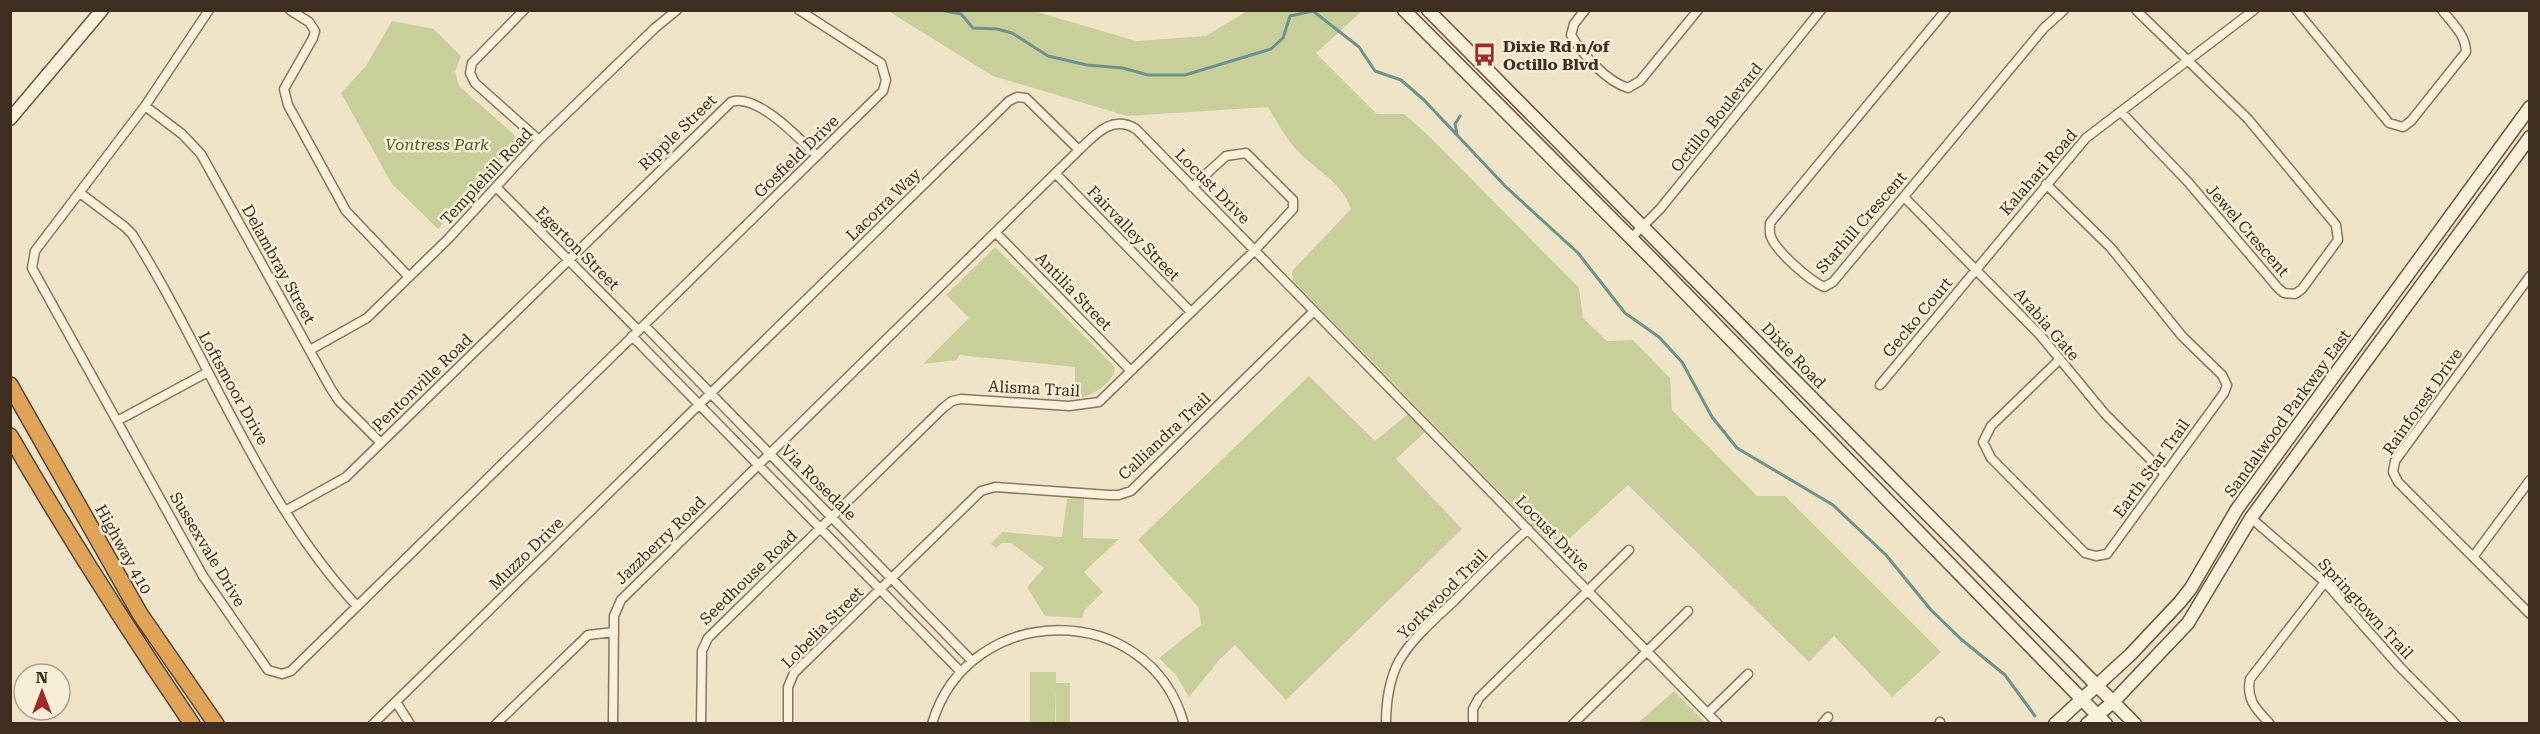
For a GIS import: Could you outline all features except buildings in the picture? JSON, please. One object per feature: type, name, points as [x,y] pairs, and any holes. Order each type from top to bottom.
[{"type":"highway","name":"Highway 410","points":[[10,385],[140,614],[216,723]]},
{"type":"highway","points":[[10,436],[136,642],[192,723]]},
{"type":"main road","points":[[10,119],[102,10]]},
{"type":"main road","points":[[1404,10],[1631,238],[2102,719]]},
{"type":"main road","name":"Dixie Road","points":[[1428,10],[2135,723]]},
{"type":"main road","name":"Sandalwood Parkway East","points":[[2055,723],[2131,654],[2191,588],[2236,509],[2529,107]]},
{"type":"main road","name":"Sandalwood Parkway East","points":[[2087,723],[2102,719],[2113,702],[2188,623],[2251,518],[2529,137]]},
{"type":"street","name":"Sussexvale Drive","points":[[208,10],[145,106],[35,251],[32,268],[203,576],[268,669],[282,674],[291,670],[638,330]]},
{"type":"street","points":[[290,10],[309,22],[315,30],[313,39],[287,80],[284,96],[288,105],[346,211],[409,277]]},
{"type":"street","points":[[524,10],[472,63],[470,73],[475,83],[539,140]]},
{"type":"street","name":"Templehill Road","points":[[310,350],[359,324],[497,188],[539,140],[655,28],[677,10]]},
{"type":"street","name":"Gosfield Drive","points":[[638,330],[883,91],[886,80],[881,63],[799,10]]},
{"type":"street","points":[[1585,10],[1574,24],[1571,35],[1578,46],[1617,85],[1628,88],[1640,81],[1698,10]]},
{"type":"street","name":"Octillo Boulevard","points":[[1631,238],[1660,209],[1821,10]]},
{"type":"street","name":"Starhill Crescent","points":[[1946,10],[1770,223],[1769,234],[1774,243],[1813,282],[1824,286],[1833,282],[2044,28],[2064,10]]},
{"type":"street","points":[[2136,10],[2188,60]]},
{"type":"street","name":"Kalahari Road","points":[[1976,268],[2086,138],[2254,10]]},
{"type":"street","points":[[2296,10],[2389,123],[2403,127],[2412,121],[2466,51],[2462,35],[2442,10]]},
{"type":"street","name":"Jewel Crescent","points":[[2121,112],[2188,182],[2278,288],[2284,293],[2295,294],[2302,289],[2338,240],[2336,225],[2247,119],[2188,60]]},
{"type":"street","name":"Lacorra Way","points":[[711,393],[1013,98],[1022,97],[1031,102],[1079,150]]},
{"type":"street","name":"Ripple Street","points":[[568,260],[731,102],[747,100],[786,125],[817,156]]},
{"type":"street","name":"Delambray Street","points":[[145,106],[182,134],[201,154],[335,396],[381,444]]},
{"type":"street","name":"Locust Drive","points":[[770,454],[1104,127],[1116,123],[1130,125],[1718,723]]},
{"type":"street","name":"Alisma Trail","points":[[820,528],[952,402],[961,399],[1069,406],[1092,405],[1099,402],[1292,213],[1294,205],[1293,200],[1252,157],[1240,152],[1226,156],[1192,187]]},
{"type":"street","name":"Fairvalley Street","points":[[1056,174],[1191,312]]},
{"type":"street","name":"Earth Star Trail","points":[[2046,184],[2111,248],[2182,336],[2222,375],[2227,385],[2107,554],[2096,556],[2085,553],[1991,458],[1983,442],[1986,433],[2059,360]]},
{"type":"street","name":"Egerton Street","points":[[497,188],[638,330]]},
{"type":"street","name":"Loftsmoor Drive","points":[[80,193],[132,234],[285,511],[328,575],[357,606]]},
{"type":"street","name":"Arabia Gate","points":[[1904,197],[2040,335],[2105,414],[2164,473]]},
{"type":"street","name":"Antilia Street","points":[[996,233],[1131,371]]},
{"type":"street","name":"Pentonville Road","points":[[285,511],[346,477],[568,260]]},
{"type":"street","name":"Gecko Court","points":[[1880,385],[1976,268]]},
{"type":"street","name":"Rainforest Drive","points":[[2529,276],[2395,461],[2393,472],[2398,482],[2529,614]]},
{"type":"street","name":"Calliandra Trail","points":[[880,589],[981,491],[995,488],[1119,495],[1131,491],[1314,311]]},
{"type":"street","name":"Via Rosedale","points":[[638,330],[711,393],[972,661]]},
{"type":"street","name":"Via Rosedale","points":[[638,330],[700,404],[960,671]]},
{"type":"street","points":[[117,421],[208,372]]},
{"type":"street","name":"Muzzo Drive","points":[[374,723],[711,393]]},
{"type":"street","name":"Jazzberry Road","points":[[613,723],[615,610],[621,600],[770,454]]},
{"type":"street","points":[[2473,558],[2529,480]]},
{"type":"street","name":"Springtown Trail","points":[[2251,518],[2325,582],[2392,658],[2456,723]]},
{"type":"street","name":"Seedhouse Road","points":[[702,723],[702,651],[708,638],[820,528]]},
{"type":"street","name":"Yorkwood Trail","points":[[1386,723],[1390,684],[1399,661],[1407,650],[1434,620],[1528,529]]},
{"type":"street","points":[[1473,723],[1473,709],[1479,698],[1629,550]]},
{"type":"street","points":[[2270,723],[2252,705],[2247,692],[2250,679],[2325,582]]},
{"type":"street","name":"Lobelia Street","points":[[788,723],[788,687],[794,673],[880,589]]},
{"type":"street","points":[[1574,723],[1688,611]]},
{"type":"street","points":[[932,723],[943,696],[960,671],[972,661],[1002,641],[1031,632],[1071,629],[1098,635],[1130,650],[1146,662],[1167,687],[1184,723]]},
{"type":"street","points":[[496,723],[588,635],[614,632]]},
{"type":"street","points":[[1708,712],[1748,674]]},
{"type":"street","points":[[396,702],[410,723]]},
{"type":"green space","points":[[888,11],[1034,11],[1136,41],[1206,36],[1247,11],[1362,11],[1316,53],[1377,114],[1404,114],[1429,136],[1579,288],[1583,318],[1607,341],[1633,340],[1670,378],[1672,410],[1757,496],[1785,496],[1941,652],[1892,697],[1834,636],[1809,662],[1628,485],[1557,550],[1293,281],[1292,271],[1351,209],[1334,182],[1294,147],[1268,107],[1127,116],[993,76]]},
{"type":"green space","name":"Vontress Park","points":[[392,21],[434,29],[461,56],[455,72],[459,86],[519,139],[438,229],[392,184],[341,93],[366,66]]},
{"type":"green space","points":[[995,247],[1115,367],[1111,379],[1100,389],[1075,399],[1075,367],[959,355],[957,360],[923,364],[969,318],[946,295]]},
{"type":"green space","points":[[1309,376],[1375,441],[1408,414],[1425,432],[1396,459],[1462,529],[1286,700],[1235,645],[1220,659],[1189,697],[1176,675],[1159,658],[1201,625],[1199,608],[1138,540]]},
{"type":"green space","points":[[1084,498],[1083,538],[1119,539],[1084,572],[1103,592],[1084,611],[1082,618],[1045,616],[1027,587],[1044,568],[1011,543],[1002,543],[996,548],[991,544],[1002,532],[1062,537],[1067,499]]},
{"type":"green space","points":[[1030,672],[1056,672],[1056,683],[1070,683],[1070,722],[1056,722],[1056,689],[1055,722],[1030,722]]},
{"type":"green space","points":[[1674,691],[1706,723],[1638,723]]},
{"type":"waterway","points":[[940,10],[961,14],[973,28],[997,29],[1012,33],[1048,56],[1087,65],[1123,68],[1148,75],[1185,75],[1271,49],[1283,38],[1290,16],[1313,11],[1359,47],[1375,71],[1401,80],[1424,100],[1506,187],[1578,253],[1625,313],[1659,337],[1682,362],[1712,417],[1737,448],[1833,505],[1886,555],[1931,610],[1962,640],[2005,675],[2035,716]]},
{"type":"waterway","points":[[1457,134],[1455,124],[1460,116]]},
{"type":"place","name":"Dixie Rd n/of Octillo Blvd","points":[[1485,55]]}]
